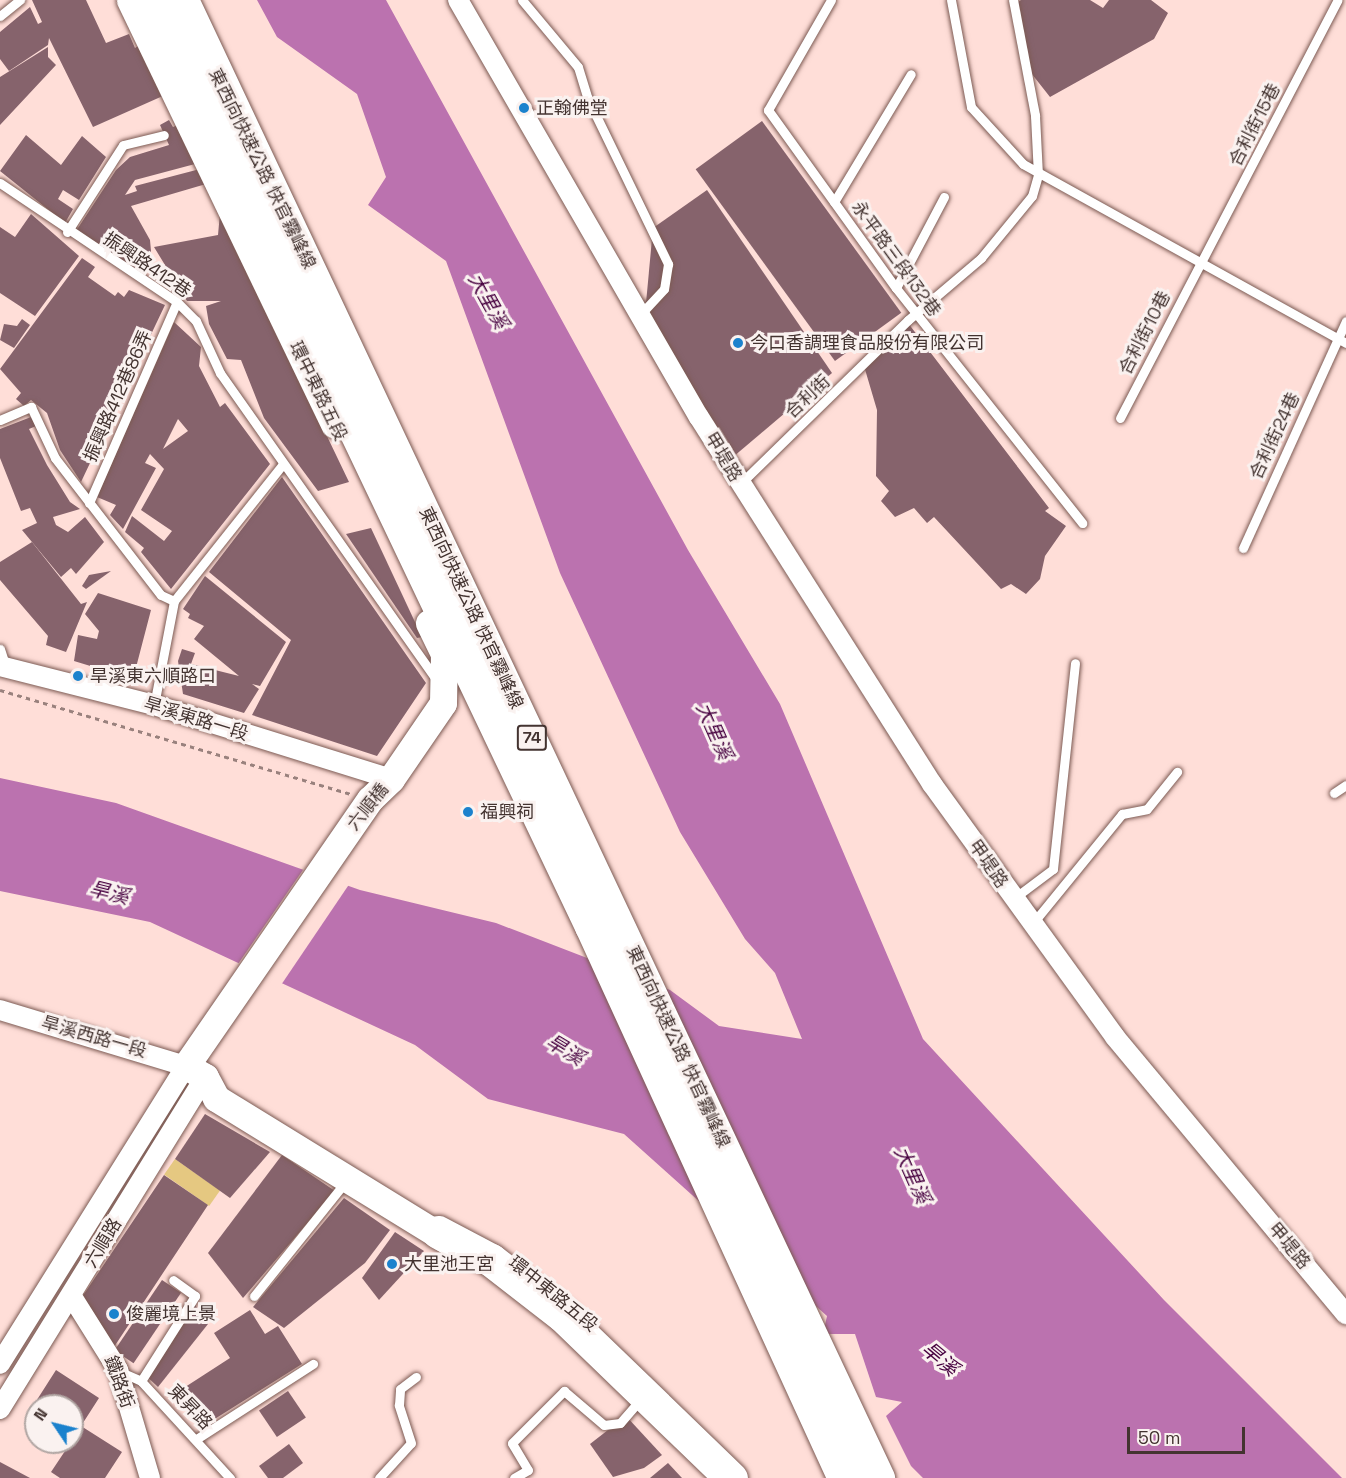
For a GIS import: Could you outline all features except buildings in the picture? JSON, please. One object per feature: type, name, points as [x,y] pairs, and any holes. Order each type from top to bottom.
[{"type":"highway","name":"東西向快速公路 快官霧峰線","points":[[150,0],[591,926],[844,1478]]},
{"type":"highway","name":"東西向快速公路 快官霧峰線","points":[[182,0],[878,1478]]},
{"type":"highway","points":[[438,1232],[491,1260],[731,1478]]},
{"type":"street","name":"環中東路五段","points":[[130,0],[444,654],[444,703],[391,779]]},
{"type":"street","name":"甲堤路","points":[[458,0],[639,316],[850,660],[1031,925],[1136,1063],[1346,1314]]},
{"type":"street","name":"旱溪東路一段","points":[[2,661],[154,705],[391,779]]},
{"type":"street","name":"六順橋","points":[[196,1072],[369,799],[391,779]]},
{"type":"street","name":"六順橋","points":[[196,1072],[384,809],[391,779]]},
{"type":"street","name":"旱溪西路一段","points":[[0,1010],[196,1072]]},
{"type":"street","name":"環中東路五段","points":[[196,1072],[226,1082],[268,1106],[506,1256],[591,1322],[749,1478]]},
{"type":"street","points":[[196,1072],[216,1098],[438,1232]]},
{"type":"street","name":"六順路","points":[[0,1409],[71,1295],[196,1072]]},
{"type":"street","name":"六順路","points":[[0,1364],[196,1072]]},
{"type":"street","name":"鐵路街","points":[[71,1295],[118,1370],[150,1478]]},
{"type":"street","points":[[641,1396],[709,1478]]},
{"type":"lane","points":[[0,16],[20,0]]},
{"type":"lane","points":[[522,0],[578,67],[587,97],[668,264],[664,289],[639,316]]},
{"type":"lane","name":"永平路三段132巷","points":[[831,0],[768,110],[916,315],[1082,523]]},
{"type":"lane","points":[[951,0],[971,107],[1038,175],[1342,341]]},
{"type":"lane","name":"合利街","points":[[740,484],[1018,217],[1038,175],[1035,115],[1013,0]]},
{"type":"lane","name":"合利街15巷","points":[[1199,263],[1338,0]]},
{"type":"lane","points":[[834,202],[910,74]]},
{"type":"lane","points":[[68,232],[123,145],[164,135]]},
{"type":"lane","name":"振興路412巷","points":[[0,183],[68,232],[177,302],[196,321],[220,373],[445,691]]},
{"type":"lane","points":[[896,288],[944,197]]},
{"type":"lane","name":"合利街10巷","points":[[1120,418],[1199,263]]},
{"type":"lane","name":"振興路412巷86弄","points":[[89,504],[177,302]]},
{"type":"lane","name":"合利街24巷","points":[[1243,548],[1342,341],[1346,321]]},
{"type":"lane","points":[[0,420],[31,407],[55,458],[161,595],[174,601]]},
{"type":"lane","points":[[154,705],[174,601],[283,464]]},
{"type":"lane","name":"甲堤路","points":[[1013,899],[1053,869],[1074,663]]},
{"type":"lane","points":[[1031,925],[1122,814],[1147,809],[1177,772]]},
{"type":"lane","points":[[1334,793],[1346,785]]},
{"type":"lane","points":[[254,1296],[350,1177]]},
{"type":"lane","points":[[141,1381],[195,1296],[173,1280]]},
{"type":"lane","points":[[198,1438],[313,1364]]},
{"type":"lane","name":"東昇路","points":[[118,1370],[141,1381],[198,1438],[230,1478]]},
{"type":"lane","points":[[379,1478],[411,1443],[399,1405],[400,1389],[416,1377]]},
{"type":"lane","points":[[514,1478],[528,1470],[513,1443],[564,1391],[604,1425],[620,1423],[641,1396]]},
{"type":"path","points":[[0,690],[369,799]]},
{"type":"shaded area","points":[[175,1159],[220,1191],[209,1206],[164,1175]]},
{"type":"water","points":[[257,0],[386,0],[688,550],[780,704],[923,1039],[1164,1300],[1342,1478],[923,1478],[911,1466],[886,1416],[902,1402],[876,1397],[855,1334],[823,1334],[827,1316],[624,1134],[488,1099],[415,1045],[150,922],[0,891],[0,778],[116,803],[360,890],[496,923],[670,990],[719,1026],[802,1039],[775,973],[745,939],[680,832],[560,573],[446,261],[368,205],[386,177],[357,94],[277,37]]},
{"type":"pier","points":[[305,867],[350,883],[279,988],[236,967]]},
{"type":"place","name":"正翰佛堂","points":[[524,108]]},
{"type":"place","name":"今口香調理食品股份有限公司","points":[[738,343]]},
{"type":"place","name":"旱溪東六順路口","points":[[78,676]]},
{"type":"place","name":"福興祠","points":[[468,812]]},
{"type":"place","name":"大里池王宮","points":[[392,1264]]},
{"type":"place","name":"俊麗境上景","points":[[114,1314]]},
{"type":"water label","name":"大里溪","points":[[488,301]]},
{"type":"water label","name":"大里溪","points":[[714,731]]},
{"type":"water label","name":"旱溪","points":[[109,893]]},
{"type":"water label","name":"旱溪","points":[[565,1050]]},
{"type":"water label","name":"大里溪","points":[[912,1175]]},
{"type":"water label","name":"旱溪","points":[[940,1359]]}]
